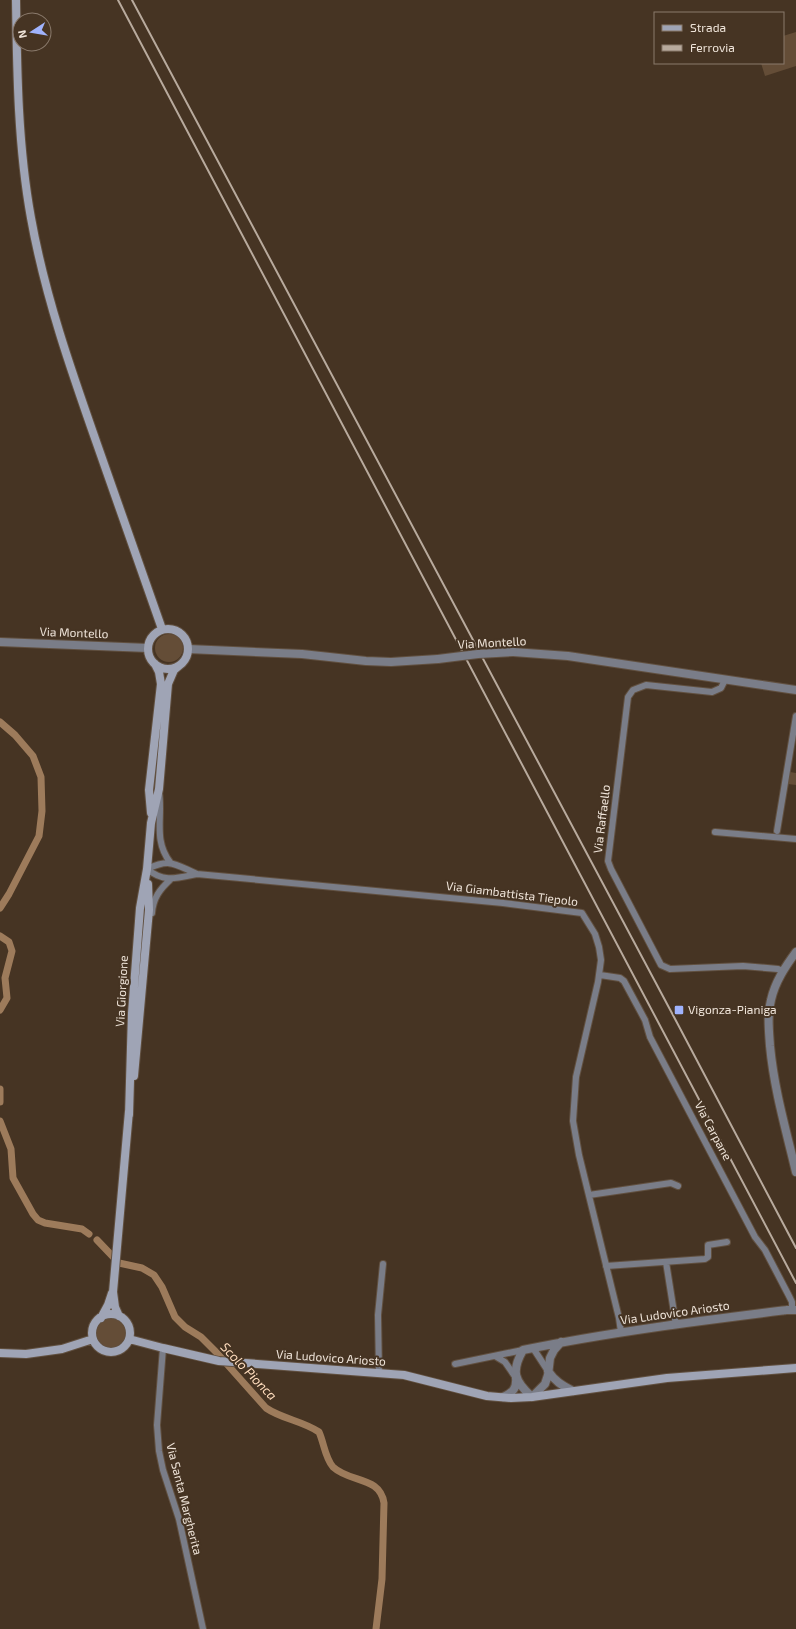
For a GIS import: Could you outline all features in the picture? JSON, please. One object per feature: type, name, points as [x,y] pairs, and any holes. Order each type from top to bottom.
[{"type":"main road","points":[[16,0],[22,150],[31,218],[45,284],[80,396],[162,629]]},
{"type":"main road","points":[[170,628],[182,634],[187,641],[187,656],[180,665],[173,668],[166,669],[155,664],[149,655],[148,648],[152,637],[162,629],[170,628]]},
{"type":"main road","name":"Via Giorgione","points":[[129,1115],[137,935],[147,870],[151,823],[149,790],[161,684],[159,672],[155,664]]},
{"type":"main road","name":"Via Giorgione","points":[[151,823],[159,789],[168,684],[174,670],[180,665]]},
{"type":"main road","name":"Via Giorgione","points":[[119,1316],[115,1307],[113,1292],[114,1269],[129,1115],[136,1066],[149,910],[147,870]]},
{"type":"main road","name":"Via Giorgione","points":[[101,1318],[113,1292]]},
{"type":"main road","points":[[113,1315],[119,1316],[128,1326],[130,1332],[129,1338],[122,1348],[111,1352],[100,1348],[93,1339],[93,1327],[101,1318],[113,1315]]},
{"type":"main road","name":"Via Ludovico Ariosto","points":[[129,1338],[220,1362],[404,1375],[486,1396],[503,1397],[532,1397],[701,1374],[796,1368]]},
{"type":"main road","points":[[0,1353],[26,1354],[55,1350],[93,1339]]},
{"type":"street","name":"Via Montello","points":[[0,642],[148,648]]},
{"type":"street","name":"Via Montello","points":[[188,649],[302,654],[391,662],[513,652],[568,656],[796,690]]},
{"type":"street","name":"Via Raffaello","points":[[725,680],[722,688],[712,692],[646,685],[633,690],[628,696],[608,860],[614,876],[661,965],[670,969],[743,966],[778,969],[782,971]]},
{"type":"street","points":[[777,831],[796,716]]},
{"type":"street","points":[[159,789],[161,804],[159,833],[160,842],[164,855],[170,862]]},
{"type":"street","points":[[715,832],[796,839]]},
{"type":"street","points":[[147,870],[157,864],[170,862]]},
{"type":"street","name":"Via Giambattista Tiepolo","points":[[170,862],[197,874]]},
{"type":"street","name":"Via Giambattista Tiepolo","points":[[147,870],[161,878],[171,879],[197,874],[503,903],[582,913],[595,934],[601,960],[600,975],[576,1077],[573,1107],[575,1136],[619,1318],[621,1332]]},
{"type":"street","name":"Via Giorgione","points":[[139,1024],[144,1000],[154,898],[162,887],[171,879]]},
{"type":"street","points":[[796,952],[782,971],[770,1001],[769,1037],[776,1091],[796,1172]]},
{"type":"street","name":"Via Carpane","points":[[600,975],[620,978],[624,981],[645,1020],[650,1037],[755,1237],[765,1250],[792,1302],[794,1310]]},
{"type":"street","points":[[589,1195],[671,1183],[678,1186]]},
{"type":"street","points":[[606,1266],[706,1258],[708,1245],[727,1242]]},
{"type":"street","points":[[666,1262],[676,1325]]},
{"type":"street","points":[[379,1373],[378,1315],[383,1264]]},
{"type":"street","name":"Via Ludovico Ariosto","points":[[455,1364],[561,1342],[621,1332],[794,1310]]},
{"type":"street","points":[[496,1356],[505,1362],[524,1390],[532,1397],[545,1384],[550,1358],[554,1350],[561,1342]]},
{"type":"street","name":"Via Santa Margherita","points":[[163,1348],[157,1425],[159,1451],[163,1470],[179,1519],[203,1629]]},
{"type":"street","points":[[533,1348],[553,1379],[560,1385],[573,1391]]},
{"type":"street","points":[[503,1397],[511,1393],[515,1388],[515,1367],[523,1350]]},
{"type":"shaded area","points":[[796,32],[796,66],[765,76],[761,64],[784,64],[784,36]]},
{"type":"shaded area","points":[[169,634],[179,638],[183,648],[179,658],[169,662],[159,658],[155,648],[159,638]]},
{"type":"shaded area","points":[[790,772],[796,773],[796,785],[788,784]]},
{"type":"shaded area","points":[[111,1318],[121,1323],[126,1333],[121,1343],[111,1348],[101,1343],[96,1333],[101,1323]]},
{"type":"waterway","name":"Scolo Pionca","points":[[0,722],[15,735],[33,756],[41,777],[42,811],[39,836],[9,894],[0,908]]},
{"type":"waterway","name":"Scolo Pionca","points":[[0,936],[9,942],[12,951],[5,978],[7,998],[0,1010]]},
{"type":"waterway","name":"Scolo Pionca","points":[[0,1089],[0,1102]]},
{"type":"waterway","name":"Scolo Pionca","points":[[0,1121],[11,1149],[13,1178],[33,1214],[38,1220],[45,1223],[82,1229],[89,1234]]},
{"type":"waterway","name":"Scolo Pionca","points":[[97,1240],[119,1263],[142,1268],[154,1275],[162,1287],[175,1317],[185,1327],[201,1337],[266,1408],[319,1432],[326,1455],[333,1467],[348,1476],[371,1484],[377,1488],[384,1503],[382,1579],[376,1629]]},
{"type":"railway","points":[[118,0],[796,1283]]},
{"type":"railway","points":[[132,0],[796,1248]]},
{"type":"place","name":"Vigonza-Pianiga","points":[[679,1010]]}]
